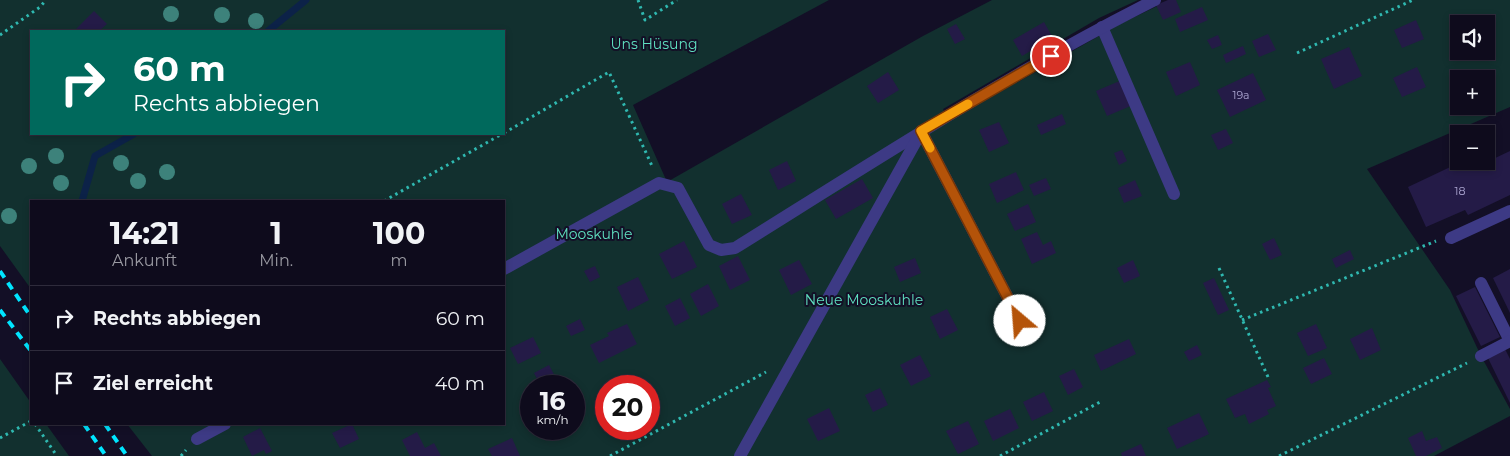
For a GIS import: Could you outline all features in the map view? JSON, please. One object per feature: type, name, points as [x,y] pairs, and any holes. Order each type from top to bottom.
[{"type":"street","points":[[505,268],[659,183],[678,188],[709,245],[721,250],[735,248],[921,131],[1102,27],[1155,0]]},
{"type":"street","points":[[1102,27],[1174,194]]},
{"type":"street","points":[[921,131],[1020,321]]},
{"type":"street","points":[[740,456],[921,131]]},
{"type":"street","points":[[1452,238],[1510,211]]},
{"type":"street","points":[[1481,283],[1510,341],[1481,356]]},
{"type":"street","points":[[197,439],[223,425]]},
{"type":"path","points":[[0,35],[40,7],[46,0]]},
{"type":"path","points":[[638,0],[645,20],[677,0]]},
{"type":"path","points":[[1297,53],[1413,0]]},
{"type":"path","points":[[505,132],[610,72],[659,183]]},
{"type":"path","points":[[386,200],[500,135]]},
{"type":"path","points":[[1242,320],[1429,242],[1452,238]]},
{"type":"path","points":[[1219,268],[1268,377]]},
{"type":"path","points":[[1279,456],[1481,356]]},
{"type":"path","points":[[610,456],[794,358]]},
{"type":"path","points":[[1000,456],[1100,402]]},
{"type":"path","points":[[0,438],[30,422]]},
{"type":"path","points":[[36,425],[57,456]]},
{"type":"green space","points":[[0,0],[829,0],[633,105],[667,182],[923,36],[992,0],[1138,0],[1099,18],[943,109],[949,121],[1120,24],[1170,0],[1510,0],[1510,107],[1495,114],[1495,70],[1450,70],[1450,115],[1492,115],[1468,125],[1450,125],[1450,133],[1367,169],[1450,290],[1481,356],[1510,409],[1510,416],[1434,456],[152,456],[128,425],[505,425],[505,200],[30,200],[30,288],[0,246]]},
{"type":"green space","points":[[0,359],[30,402],[30,425],[47,425],[69,456],[0,456]]},
{"type":"building","points":[[1168,0],[1176,0],[1181,12],[1163,20],[1156,5]]},
{"type":"building","points":[[1202,7],[1208,20],[1180,32],[1175,19]]},
{"type":"building","points":[[94,11],[107,24],[100,30],[75,30]]},
{"type":"building","points":[[1416,20],[1424,39],[1402,48],[1394,30]]},
{"type":"building","points":[[1044,22],[1053,38],[1022,56],[1013,40]]},
{"type":"building","points":[[956,24],[965,39],[955,44],[947,29]]},
{"type":"building","points":[[1268,34],[1276,50],[1259,57],[1252,41]]},
{"type":"building","points":[[1218,35],[1222,45],[1212,49],[1207,40]]},
{"type":"building","points":[[1243,46],[1246,54],[1226,63],[1223,55]]},
{"type":"building","points":[[1349,47],[1362,76],[1334,89],[1321,59]]},
{"type":"building","points":[[1190,62],[1200,85],[1176,96],[1166,72]]},
{"type":"building","points":[[1417,67],[1426,87],[1402,97],[1393,78]]},
{"type":"building","points":[[888,72],[899,90],[878,103],[867,86]]},
{"type":"building","points":[[1253,73],[1266,100],[1230,117],[1217,90]]},
{"type":"building","points":[[1122,80],[1133,105],[1107,116],[1096,91]]},
{"type":"building","points":[[1062,114],[1066,124],[1041,135],[1037,125]]},
{"type":"building","points":[[999,122],[1009,143],[989,152],[979,130]]},
{"type":"building","points":[[1226,129],[1233,143],[1218,150],[1211,135]]},
{"type":"building","points":[[1122,150],[1127,161],[1119,165],[1114,153]]},
{"type":"building","points":[[1510,151],[1510,195],[1468,215],[1465,210],[1426,227],[1408,187],[1450,167],[1450,170],[1495,170],[1495,158]]},
{"type":"building","points":[[787,161],[796,181],[778,190],[769,170]]},
{"type":"building","points":[[1016,172],[1024,190],[997,203],[989,184]]},
{"type":"building","points":[[1046,178],[1051,189],[1034,196],[1029,185]]},
{"type":"building","points":[[862,179],[873,198],[836,219],[825,200]]},
{"type":"building","points":[[1135,180],[1142,196],[1124,203],[1118,188]]},
{"type":"building","points":[[741,194],[752,215],[732,224],[722,204]]},
{"type":"building","points":[[1028,204],[1036,222],[1015,231],[1007,214]]},
{"type":"building","points":[[1037,232],[1043,245],[1051,241],[1056,253],[1032,264],[1021,239]]},
{"type":"building","points":[[1274,238],[1282,255],[1270,260],[1262,244]]},
{"type":"building","points":[[684,241],[697,267],[672,279],[659,254]]},
{"type":"building","points":[[1350,250],[1354,259],[1336,268],[1332,259]]},
{"type":"building","points":[[738,256],[750,280],[730,290],[719,266]]},
{"type":"building","points":[[915,258],[921,273],[900,282],[894,267]]},
{"type":"building","points":[[799,260],[812,284],[791,295],[779,270]]},
{"type":"building","points":[[1133,260],[1140,276],[1124,283],[1117,268]]},
{"type":"building","points":[[595,266],[600,277],[590,282],[584,271]]},
{"type":"building","points":[[1510,269],[1510,313],[1493,278]]},
{"type":"building","points":[[638,277],[649,300],[628,311],[617,287]]},
{"type":"building","points":[[1214,278],[1229,310],[1218,315],[1203,283]]},
{"type":"building","points":[[708,284],[719,306],[701,316],[690,294]]},
{"type":"building","points":[[1475,287],[1500,337],[1481,346],[1456,296]]},
{"type":"building","points":[[680,298],[690,318],[675,326],[665,306]]},
{"type":"building","points":[[947,309],[958,330],[940,339],[930,317]]},
{"type":"building","points":[[580,319],[585,330],[571,336],[566,326]]},
{"type":"building","points":[[627,324],[637,344],[599,363],[590,345],[609,336],[607,333]]},
{"type":"building","points":[[1316,324],[1327,348],[1308,356],[1297,333]]},
{"type":"building","points":[[1372,328],[1381,350],[1360,360],[1350,339]]},
{"type":"building","points":[[533,337],[541,353],[518,364],[510,348]]},
{"type":"building","points":[[1129,339],[1136,354],[1101,371],[1094,355]]},
{"type":"building","points":[[1197,345],[1202,355],[1189,361],[1184,352]]},
{"type":"building","points":[[1505,349],[1510,359],[1510,403],[1488,358]]},
{"type":"building","points":[[920,355],[931,376],[911,386],[900,365]]},
{"type":"building","points":[[1324,358],[1332,374],[1311,384],[1303,368]]},
{"type":"building","points":[[549,365],[554,375],[535,375],[534,373]]},
{"type":"building","points":[[1074,369],[1083,387],[1068,395],[1059,376]]},
{"type":"building","points":[[1267,380],[1271,387],[1268,388],[1276,406],[1267,410],[1269,414],[1249,424],[1245,414],[1235,418],[1226,399]]},
{"type":"building","points":[[880,388],[888,405],[873,412],[865,395]]},
{"type":"building","points":[[1044,392],[1053,411],[1032,421],[1023,402]]},
{"type":"building","points":[[829,408],[840,431],[818,441],[807,419]]},
{"type":"building","points":[[1010,409],[1019,428],[993,441],[984,421]]},
{"type":"building","points":[[1199,413],[1209,434],[1177,449],[1167,428]]},
{"type":"building","points":[[968,421],[979,444],[958,454],[946,431]]},
{"type":"building","points":[[352,425],[359,439],[340,448],[332,433]]},
{"type":"building","points":[[260,428],[272,451],[266,454],[264,450],[252,456],[243,437]]},
{"type":"building","points":[[1422,431],[1426,441],[1437,437],[1442,448],[1426,456],[1416,456],[1408,438]]},
{"type":"building","points":[[417,432],[425,448],[434,443],[441,456],[410,456],[402,440]]},
{"type":"building","points":[[512,438],[520,456],[492,456],[488,449]]},
{"type":"building","points":[[1141,444],[1146,456],[1122,456],[1121,453]]},
{"type":"waterway","points":[[269,30],[306,0]]},
{"type":"waterway","points":[[82,200],[95,156],[132,135]]},
{"type":"railway","points":[[0,271],[30,316]]},
{"type":"railway","points":[[0,310],[30,350]]},
{"type":"railway","points":[[85,425],[106,456]]},
{"type":"railway","points":[[106,425],[127,456]]},
{"type":"slow traffic","points":[[930,148],[921,131],[968,104]]},
{"type":"route","points":[[1020,321],[921,131],[1051,56]]},
{"type":"park label","name":"Uns Hüsung","points":[[654,44]]},
{"type":"park label","name":"Mooskuhle","points":[[594,234]]},
{"type":"park label","name":"Neue Mooskuhle","points":[[864,300]]}]
